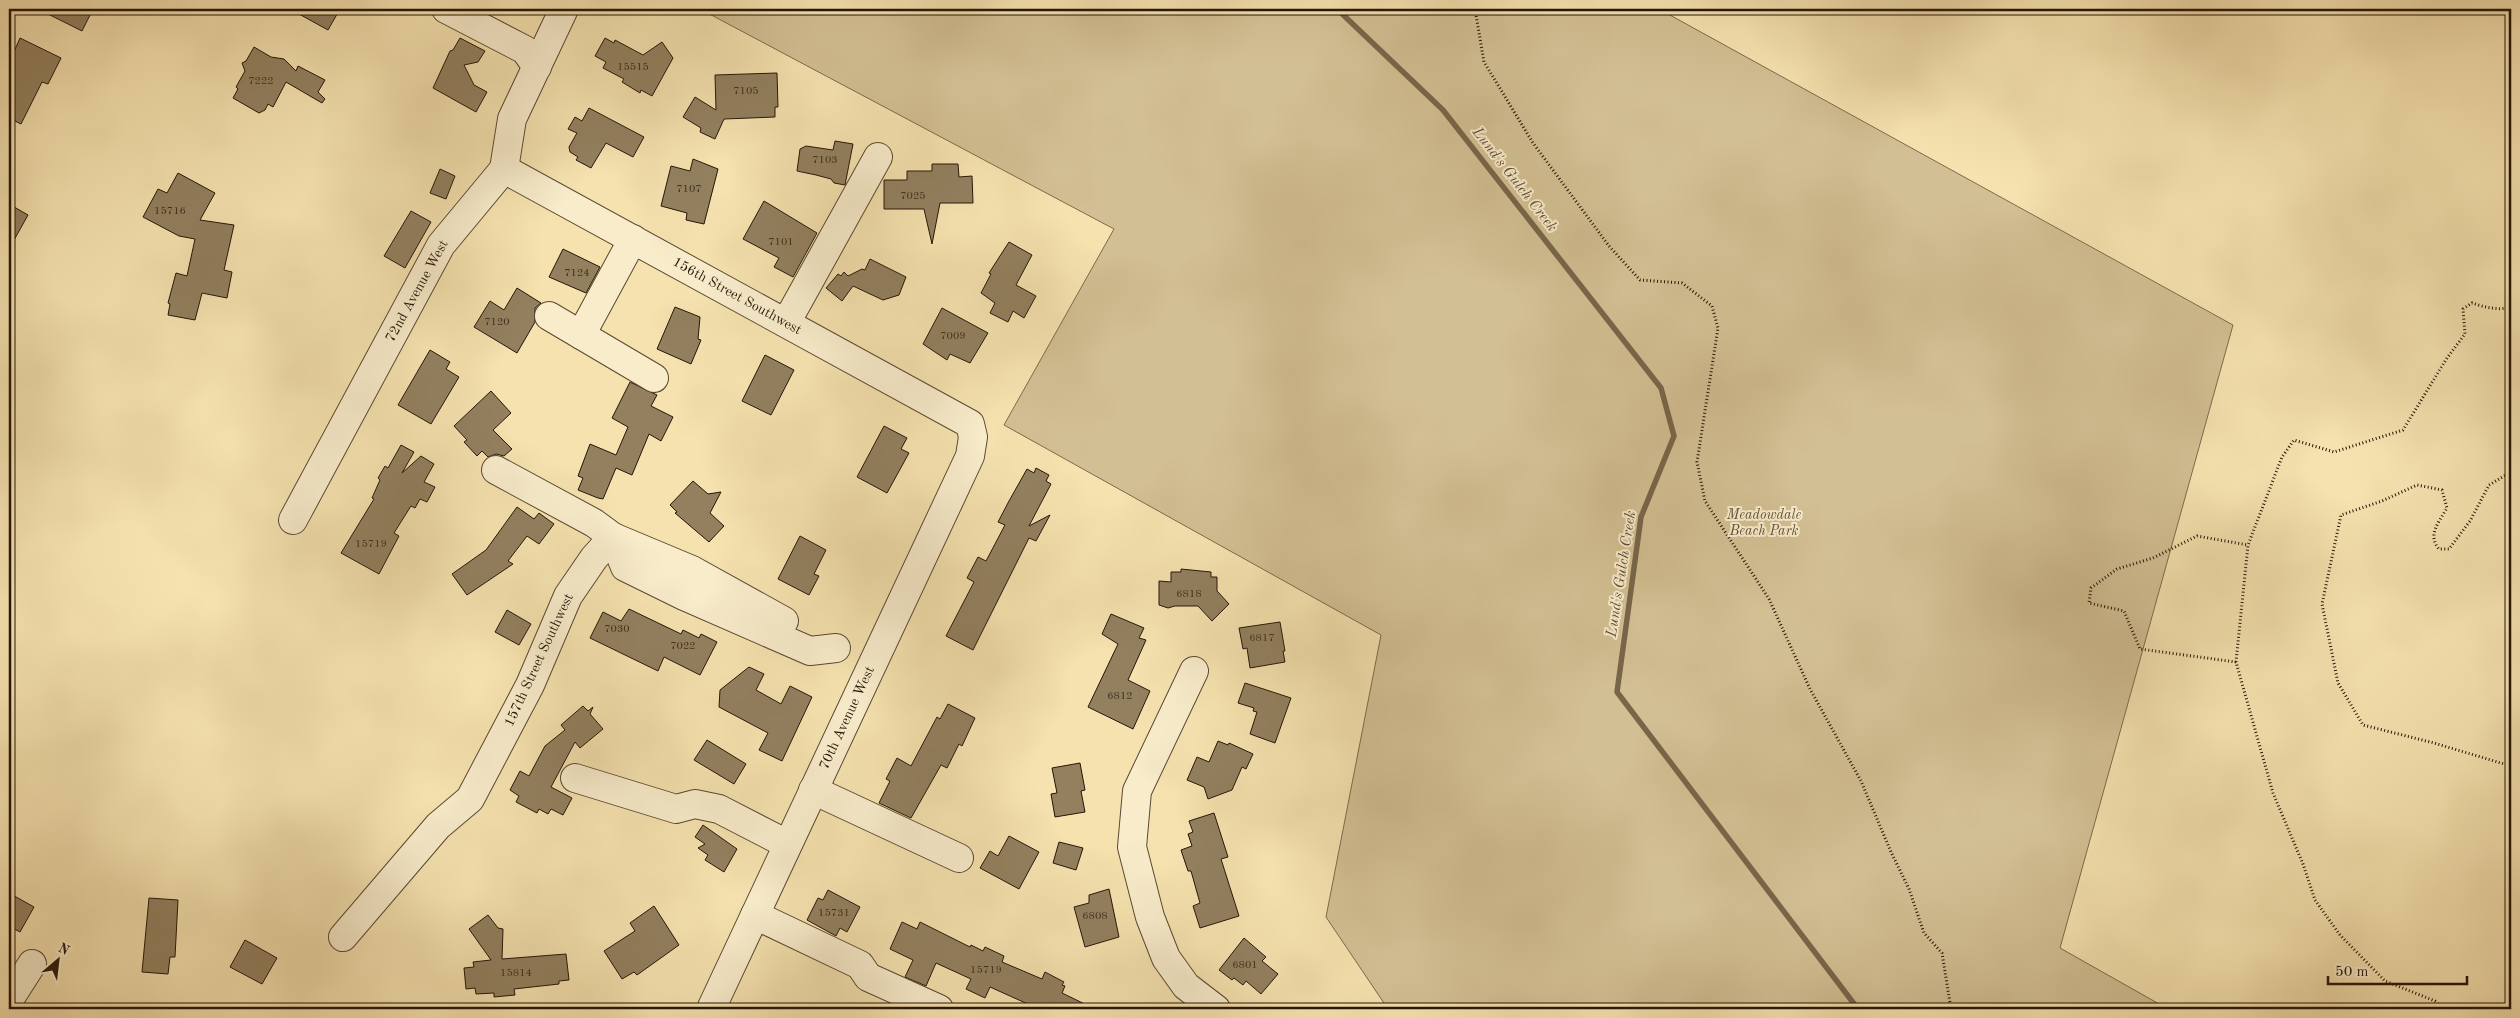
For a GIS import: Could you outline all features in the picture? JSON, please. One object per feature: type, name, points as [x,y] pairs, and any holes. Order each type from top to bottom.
[{"type":"street","points":[[446,9],[525,50],[537,67]]},
{"type":"street","points":[[504,169],[512,119],[563,11]]},
{"type":"street","points":[[786,324],[878,157]]},
{"type":"street","name":"156th Street Southwest","points":[[504,169],[970,424]]},
{"type":"street","name":"72nd Avenue West","points":[[293,520],[441,245],[504,169]]},
{"type":"street","points":[[581,335],[633,239]]},
{"type":"street","points":[[549,316],[654,378]]},
{"type":"street","name":"70th Avenue West","points":[[711,1009],[970,456],[973,437],[970,424]]},
{"type":"street","points":[[496,470],[594,523],[613,537],[692,570],[808,635],[871,664]]},
{"type":"street","name":"157th Street Southwest","points":[[343,937],[438,826],[470,799],[530,685],[568,596],[594,558],[613,537]]},
{"type":"street","points":[[1194,671],[1137,792],[1132,847],[1150,917],[1166,958],[1186,986],[1216,1009]]},
{"type":"street","points":[[576,778],[676,809],[695,804],[718,809],[788,844]]},
{"type":"street","points":[[813,790],[959,858]]},
{"type":"street","points":[[755,915],[860,966],[868,977],[939,1009]]},
{"type":"street","points":[[9,1000],[32,964]]},
{"type":"path","points":[[1475,9],[1484,62],[1533,143],[1609,246],[1640,280],[1682,283],[1712,306],[1718,328],[1697,462],[1705,501],[1769,599],[1810,689],[1862,781],[1891,852],[1909,889],[1924,933],[1942,953],[1951,1009]]},
{"type":"path","points":[[2443,1009],[2435,1001],[2385,980],[2340,935],[2315,900],[2303,864],[2272,794],[2236,662],[2248,545],[2282,457],[2294,440],[2334,452],[2403,430],[2447,358],[2465,334],[2463,309],[2472,303],[2484,307],[2505,309],[2511,307]]},
{"type":"path","points":[[2511,472],[2489,485],[2470,521],[2449,548],[2439,549],[2433,543],[2433,533],[2447,508],[2442,490],[2417,485],[2382,501],[2340,515],[2322,604],[2338,683],[2363,725],[2434,743],[2511,766]]},
{"type":"path","points":[[2236,662],[2140,649],[2124,611],[2089,603],[2090,588],[2117,569],[2153,558],[2198,536],[2248,545]]},
{"type":"green space","name":"Meadowdale Beach Park","points":[[700,9],[1659,9],[2233,325],[2060,948],[2168,1009],[1388,1009],[1326,917],[1381,635],[1004,425],[1114,229]]},
{"type":"building","points":[[38,9],[93,9],[82,31]]},
{"type":"building","points":[[290,9],[340,9],[328,30]]},
{"type":"building","points":[[20,38],[61,58],[48,84],[42,82],[21,124],[9,118],[9,63]]},
{"type":"building","points":[[460,38],[485,51],[478,62],[464,65],[474,85],[487,92],[476,112],[433,88],[450,51],[453,50]]},
{"type":"building","points":[[605,38],[614,43],[615,40],[643,55],[662,42],[673,58],[652,96],[641,90],[640,93],[622,82],[624,79],[603,68],[606,62],[595,56]]},
{"type":"building","points":[[254,47],[271,57],[284,59],[296,71],[298,66],[325,80],[318,92],[325,99],[322,103],[286,82],[273,107],[268,104],[265,110],[259,113],[233,98],[238,89],[236,87],[245,71],[242,63],[246,61]]},
{"type":"building","points":[[777,73],[778,107],[775,107],[775,117],[724,119],[715,139],[700,132],[701,128],[683,117],[695,97],[716,110],[715,75]]},
{"type":"building","points":[[589,108],[644,137],[633,157],[606,143],[591,168],[576,160],[578,157],[570,152],[569,147],[577,133],[568,129],[575,117],[582,121]]},
{"type":"building","points":[[835,141],[853,144],[845,185],[834,183],[831,179],[797,171],[800,149],[806,146],[833,150]]},
{"type":"building","points":[[693,159],[718,169],[704,224],[686,220],[687,213],[661,206],[671,166],[690,171]]},
{"type":"building","points":[[932,164],[958,164],[959,177],[972,176],[973,203],[940,203],[932,244],[924,209],[884,209],[884,180],[907,180],[907,171],[932,171]]},
{"type":"building","points":[[440,169],[455,176],[446,199],[430,193]]},
{"type":"building","points":[[178,173],[215,193],[200,220],[234,225],[224,270],[232,272],[227,298],[202,293],[195,320],[168,315],[170,304],[168,303],[176,273],[187,276],[195,239],[179,236],[143,217],[158,189],[167,193]]},
{"type":"building","points":[[764,201],[817,233],[793,277],[774,267],[779,258],[743,239]]},
{"type":"building","points":[[9,204],[28,215],[9,249]]},
{"type":"building","points":[[411,211],[431,222],[405,268],[384,256]]},
{"type":"building","points":[[1009,242],[1032,255],[1016,285],[1036,296],[1024,318],[1013,311],[1008,322],[990,313],[995,303],[981,293],[991,274],[989,273]]},
{"type":"building","points":[[563,249],[600,267],[586,293],[549,277]]},
{"type":"building","points":[[870,259],[906,277],[899,295],[883,300],[853,286],[842,301],[826,288],[838,274],[841,276],[844,272],[848,276],[862,269],[865,270]]},
{"type":"building","points":[[517,288],[541,303],[535,308],[535,322],[517,353],[474,327],[490,301],[504,310]]},
{"type":"building","points":[[675,307],[700,317],[698,339],[701,340],[691,364],[657,349]]},
{"type":"building","points":[[942,308],[988,333],[970,363],[950,354],[947,360],[923,344]]},
{"type":"building","points":[[430,350],[450,362],[446,369],[459,377],[431,424],[398,405]]},
{"type":"building","points":[[765,355],[794,370],[771,415],[742,401]]},
{"type":"building","points":[[630,382],[657,395],[651,406],[673,417],[661,441],[649,434],[632,475],[616,468],[603,499],[598,498],[578,490],[583,478],[578,476],[590,444],[616,455],[628,427],[612,418]]},
{"type":"building","points":[[491,391],[511,413],[493,430],[512,449],[504,456],[496,454],[488,457],[482,451],[477,456],[464,442],[467,440],[454,426]]},
{"type":"building","points":[[884,426],[907,438],[901,449],[909,453],[887,493],[857,477]]},
{"type":"building","points":[[401,445],[414,452],[402,473],[421,456],[434,464],[424,482],[435,487],[427,502],[420,499],[415,508],[411,506],[394,533],[399,536],[379,574],[341,553],[374,499],[372,498],[380,480],[378,478],[385,466],[388,468]]},
{"type":"building","points":[[1036,468],[1049,475],[1046,481],[1051,484],[1029,526],[1050,515],[1036,541],[1029,538],[973,650],[946,636],[974,582],[967,578],[978,557],[986,561],[1005,525],[998,522],[1009,501],[1027,469],[1034,473]]},
{"type":"building","points":[[693,481],[708,494],[721,492],[710,513],[724,526],[709,542],[675,513],[677,512],[670,505]]},
{"type":"building","points":[[517,507],[534,519],[539,513],[554,524],[539,544],[527,536],[508,561],[513,564],[467,595],[452,574],[486,550]]},
{"type":"building","points":[[800,536],[826,550],[814,574],[819,576],[809,595],[778,579]]},
{"type":"building","points":[[1181,569],[1211,572],[1211,577],[1217,577],[1217,591],[1229,604],[1212,621],[1198,606],[1175,606],[1168,608],[1159,605],[1159,581],[1171,582],[1171,572],[1181,572]]},
{"type":"building","points":[[629,609],[681,634],[683,630],[699,638],[701,634],[717,642],[700,675],[664,657],[658,671],[590,638],[603,612],[621,621]]},
{"type":"building","points":[[507,610],[531,624],[519,645],[495,632]]},
{"type":"building","points":[[1111,614],[1144,628],[1139,638],[1146,640],[1128,680],[1150,691],[1133,729],[1088,707],[1118,644],[1102,634]]},
{"type":"building","points":[[1280,622],[1285,662],[1250,668],[1247,648],[1243,649],[1239,628]]},
{"type":"building","points":[[749,667],[764,674],[756,690],[781,704],[790,686],[812,697],[782,761],[759,750],[768,733],[719,707],[720,690]]},
{"type":"building","points":[[1245,683],[1291,698],[1275,743],[1250,734],[1257,712],[1253,711],[1254,708],[1238,703]]},
{"type":"building","points":[[948,704],[975,718],[962,746],[959,744],[947,768],[941,765],[911,818],[879,803],[890,781],[886,779],[897,758],[911,766],[937,717],[940,719]]},
{"type":"building","points":[[583,706],[588,711],[593,707],[590,714],[603,729],[580,748],[575,742],[551,787],[572,798],[563,815],[551,809],[548,814],[539,809],[537,813],[516,802],[519,796],[510,790],[520,771],[529,776],[545,746],[565,730],[561,725]]},
{"type":"building","points":[[707,740],[746,764],[734,784],[694,760]]},
{"type":"building","points":[[1218,741],[1228,745],[1229,743],[1253,754],[1246,769],[1242,767],[1232,790],[1208,799],[1204,787],[1187,780],[1197,757],[1209,762]]},
{"type":"building","points":[[1080,763],[1085,790],[1081,791],[1085,812],[1055,817],[1051,794],[1057,793],[1052,768]]},
{"type":"building","points":[[1214,813],[1228,857],[1221,859],[1239,916],[1200,928],[1193,906],[1200,903],[1191,871],[1188,871],[1181,850],[1192,846],[1188,834],[1193,832],[1189,821]]},
{"type":"building","points":[[703,825],[737,849],[724,872],[705,860],[708,855],[698,848],[705,844],[695,837]]},
{"type":"building","points":[[1009,836],[1039,852],[1019,889],[980,868],[990,851],[998,856]]},
{"type":"building","points":[[1059,842],[1083,848],[1076,870],[1053,863]]},
{"type":"building","points":[[1109,889],[1119,937],[1085,947],[1074,907],[1089,903],[1089,895]]},
{"type":"building","points":[[828,890],[860,907],[847,932],[840,928],[836,936],[807,920],[818,898],[823,900]]},
{"type":"building","points":[[9,893],[34,907],[20,932],[9,926]]},
{"type":"building","points":[[149,898],[178,900],[175,957],[170,957],[168,974],[142,972]]},
{"type":"building","points":[[654,906],[679,945],[637,975],[634,972],[622,979],[604,951],[635,931],[630,923]]},
{"type":"building","points":[[488,915],[498,928],[503,929],[502,959],[566,954],[569,980],[559,981],[559,984],[514,989],[515,995],[494,997],[494,993],[476,994],[475,988],[466,989],[464,968],[474,967],[473,962],[491,960],[469,929]]},
{"type":"building","points":[[902,922],[917,929],[920,922],[970,947],[971,945],[983,951],[985,947],[1004,956],[1002,962],[1042,979],[1045,972],[1064,982],[1062,985],[1065,986],[1062,993],[1095,1009],[1028,1009],[1030,1005],[990,987],[985,998],[966,989],[971,979],[936,963],[926,986],[905,977],[913,960],[890,949]]},
{"type":"building","points":[[1244,938],[1266,957],[1262,961],[1278,974],[1261,994],[1246,981],[1243,985],[1234,978],[1232,980],[1219,970]]},
{"type":"building","points":[[245,940],[277,958],[262,984],[230,967]]},
{"type":"waterway","name":"Lund's Gulch Creek","points":[[1337,9],[1443,110],[1661,388],[1674,436],[1641,517],[1617,692],[1858,1009]]}]
